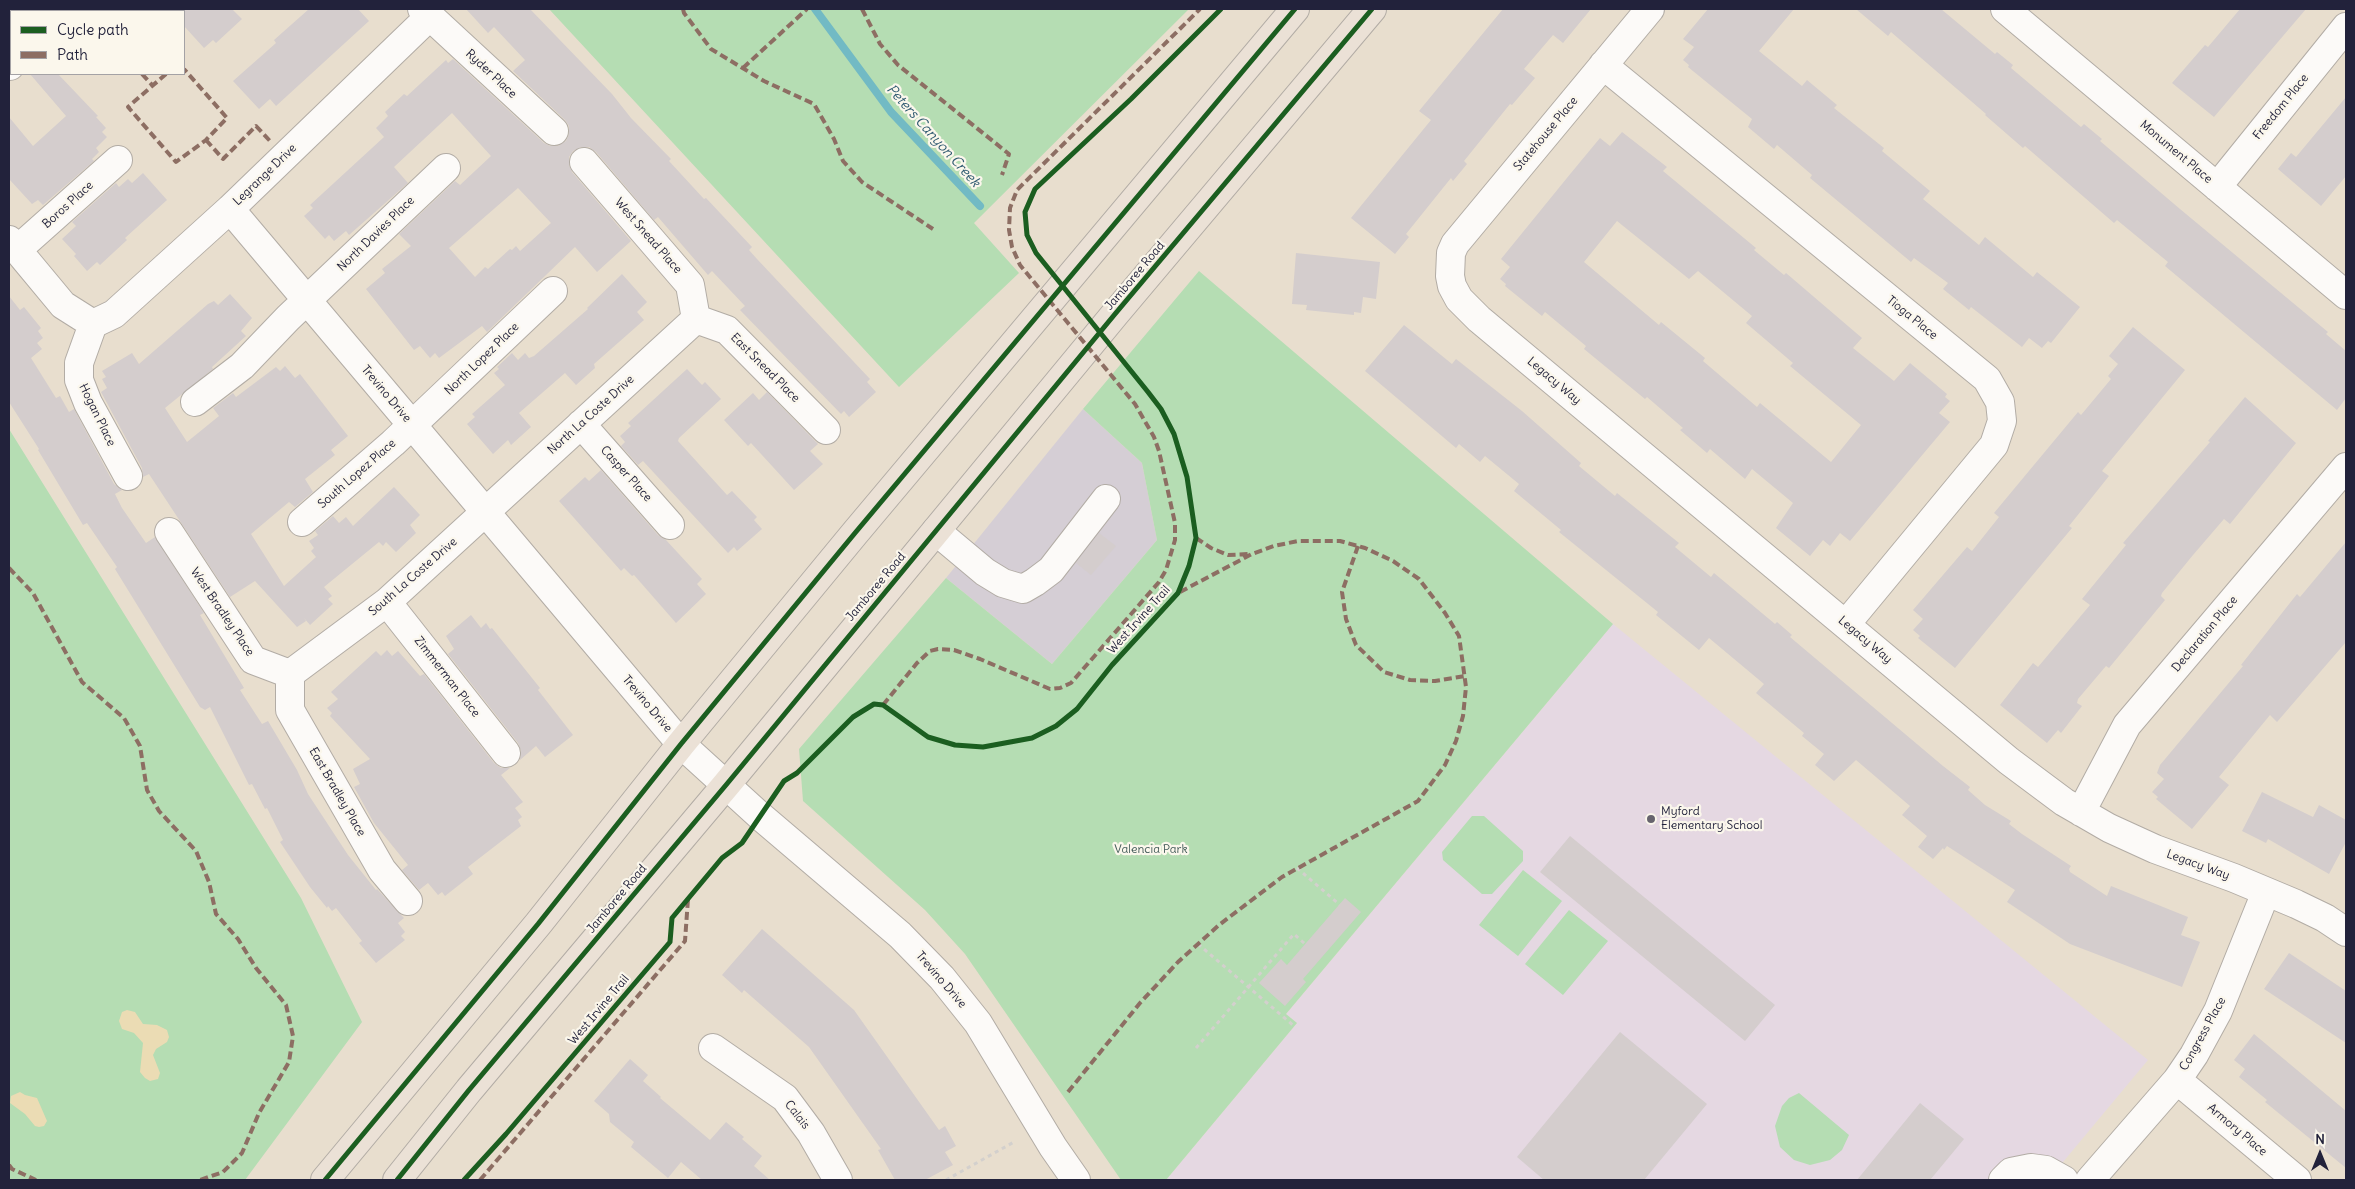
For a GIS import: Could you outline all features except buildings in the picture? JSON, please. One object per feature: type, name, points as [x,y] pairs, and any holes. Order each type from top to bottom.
[{"type":"main road","points":[[325,1180],[538,924],[681,744],[1033,319],[1295,9]]},
{"type":"main road","name":"Jamboree Road","points":[[398,1180],[494,1061],[726,785],[1115,314],[1372,9]]},
{"type":"street","name":"Statehouse Place","points":[[1450,264],[1451,252],[1455,244],[1650,9]]},
{"type":"street","name":"Monument Place","points":[[2008,10],[2346,295]]},
{"type":"street","name":"Ryder Place","points":[[426,13],[554,131]]},
{"type":"street","name":"Legrange Drive","points":[[93,324],[114,314],[230,210],[426,13]]},
{"type":"street","name":"Freedom Place","points":[[2217,187],[2346,27]]},
{"type":"street","name":"Tioga Place","points":[[1603,65],[1987,379],[2000,402],[2002,421],[1994,445],[1846,624]]},
{"type":"street","name":"Boros Place","points":[[13,245],[118,160]]},
{"type":"street","name":"West Snead Place","points":[[584,162],[690,285],[696,319]]},
{"type":"street","name":"North Davies Place","points":[[194,402],[242,366],[446,168]]},
{"type":"street","name":"Trevino Drive","points":[[230,210],[681,744],[758,816],[900,935],[942,978],[978,1024],[1053,1147],[1076,1180]]},
{"type":"street","points":[[13,245],[63,305],[93,324]]},
{"type":"street","name":"Legacy Way","points":[[1450,264],[1452,286],[1459,299],[1479,319],[2009,762],[2064,802],[2109,828],[2155,849],[2266,892],[2325,918],[2346,932]]},
{"type":"street","name":"North Lopez Place","points":[[412,426],[553,292]]},
{"type":"street","name":"North La Coste Drive","points":[[485,512],[696,319]]},
{"type":"street","name":"East Snead Place","points":[[696,319],[727,330],[826,430]]},
{"type":"street","name":"Hogan Place","points":[[93,324],[79,364],[80,380],[88,403],[128,476]]},
{"type":"street","name":"Casper Place","points":[[581,424],[670,525]]},
{"type":"street","name":"South Lopez Place","points":[[302,522],[412,426]]},
{"type":"street","name":"Declaration Place","points":[[2081,812],[2128,725],[2346,468]]},
{"type":"street","points":[[936,531],[986,572],[1003,583],[1023,589],[1036,582],[1050,570],[1106,500]]},
{"type":"street","name":"South La Coste Drive","points":[[290,674],[387,602],[485,512]]},
{"type":"street","name":"West Bradley Place","points":[[169,532],[253,660],[290,674]]},
{"type":"street","name":"Zimmerman Place","points":[[387,602],[506,753]]},
{"type":"street","name":"East Bradley Place","points":[[290,674],[290,710],[382,870],[408,901]]},
{"type":"street","name":"Congress Place","points":[[2090,1180],[2177,1080],[2194,1055],[2218,1011],[2266,892]]},
{"type":"street","name":"Calais","points":[[713,1048],[785,1098],[811,1133],[838,1180]]},
{"type":"street","name":"Armory Place","points":[[2177,1080],[2297,1180]]},
{"type":"street","points":[[2004,1180],[2011,1172],[2031,1168],[2046,1170],[2064,1180]]},
{"type":"path","points":[[1297,868],[1340,905]]},
{"type":"path","points":[[1196,1048],[1294,934],[1305,944]]},
{"type":"path","points":[[1198,944],[1294,1026]]},
{"type":"path","points":[[946,1180],[1014,1142]]},
{"type":"shaded area","points":[[1083,409],[1142,463],[1157,540],[1052,664],[946,578]]},
{"type":"shaded area","name":"Myford Elementary School","points":[[1613,624],[2148,1060],[2048,1180],[1166,1180],[1297,1023],[1286,1014]]},
{"type":"green space","points":[[549,9],[1189,9],[974,223],[1019,273],[899,387]]},
{"type":"green space","name":"Valencia Park","points":[[1199,271],[1613,624],[1286,1014],[1297,1023],[1166,1180],[1121,1180],[965,954],[925,910],[803,801],[799,749],[946,578],[1052,664],[1157,540],[1142,463],[1083,409]]},
{"type":"green space","points":[[9,429],[301,898],[362,1022],[245,1180],[9,1180]]},
{"type":"green space","points":[[1472,816],[1484,816],[1523,851],[1523,861],[1492,894],[1482,894],[1443,860],[1442,852]]},
{"type":"green space","points":[[1523,870],[1562,901],[1518,956],[1479,925]]},
{"type":"green space","points":[[1569,910],[1608,941],[1563,995],[1525,964]]},
{"type":"green space","points":[[1799,1093],[1849,1135],[1842,1150],[1830,1160],[1810,1165],[1794,1160],[1780,1147],[1775,1126],[1782,1106],[1789,1098]]},
{"type":"sand","points":[[127,1010],[135,1012],[143,1024],[157,1025],[167,1030],[169,1037],[167,1042],[156,1049],[153,1055],[160,1073],[158,1079],[150,1081],[140,1072],[143,1043],[134,1033],[122,1029],[119,1021],[122,1012]]},
{"type":"sand","points":[[20,1092],[37,1098],[47,1121],[44,1126],[35,1126],[25,1114],[10,1103],[11,1096]]},
{"type":"waterway","name":"Peters Canyon Creek","points":[[815,9],[891,112],[980,206]]},
{"type":"marked path","points":[[683,9],[711,49],[764,81],[814,104],[834,139],[843,161],[862,182],[933,229]]},
{"type":"marked path","points":[[743,68],[807,9]]},
{"type":"marked path","points":[[862,9],[880,44],[898,65],[1009,154],[1002,175]]},
{"type":"marked path","points":[[883,705],[917,663],[930,651],[938,649],[954,650],[980,659],[1050,689],[1060,688],[1071,683],[1159,582],[1166,570],[1175,540],[1175,523],[1159,451],[1154,437],[1135,404],[1020,265],[1012,247],[1009,230],[1010,208],[1017,190],[1200,9]]},
{"type":"marked path","points":[[165,75],[128,107],[176,162],[206,140],[227,118],[185,70]]},
{"type":"marked path","points":[[143,75],[153,86]]},
{"type":"marked path","points":[[206,140],[223,159],[256,126],[270,141]]},
{"type":"marked path","points":[[1196,538],[1211,548],[1228,555],[1249,554]]},
{"type":"marked path","points":[[1068,1092],[1140,1003],[1178,962],[1219,925],[1282,877],[1418,801],[1445,765],[1456,741],[1463,716],[1466,687],[1459,636],[1445,613],[1419,579],[1393,561],[1365,548],[1340,541],[1298,541],[1274,546],[1252,554],[1178,593]]},
{"type":"marked path","points":[[1358,546],[1342,592],[1346,619],[1356,645],[1384,672],[1410,680],[1435,681],[1465,676]]},
{"type":"marked path","points":[[9,568],[33,593],[82,682],[124,718],[140,746],[147,790],[159,811],[196,851],[209,882],[216,914],[238,939],[256,968],[286,1005],[293,1036],[289,1062],[259,1113],[242,1153],[223,1172],[200,1180]]},
{"type":"marked path","points":[[480,1180],[685,941],[688,899]]},
{"type":"marked path","points":[[9,1165],[12,1169],[36,1180]]},
{"type":"cycle path","name":"West Irvine Trail","points":[[464,1180],[506,1134],[670,942],[672,918],[722,858],[742,843],[784,781],[797,773],[853,717],[874,704],[883,705],[928,737],[955,745],[983,747],[1032,738],[1056,726],[1077,709],[1112,665],[1178,593],[1189,566],[1196,538],[1187,477],[1174,434],[1161,409],[1036,253],[1027,235],[1025,212],[1035,189],[1131,99],[1221,9]]},
{"type":"cycle path","points":[[325,1180],[538,924],[681,744],[855,533],[1295,9]]},
{"type":"cycle path","points":[[397,1180],[469,1090],[726,785],[1115,314],[1372,9]]},
{"type":"place","name":"Myford Elementary School","points":[[1651,819]]}]
